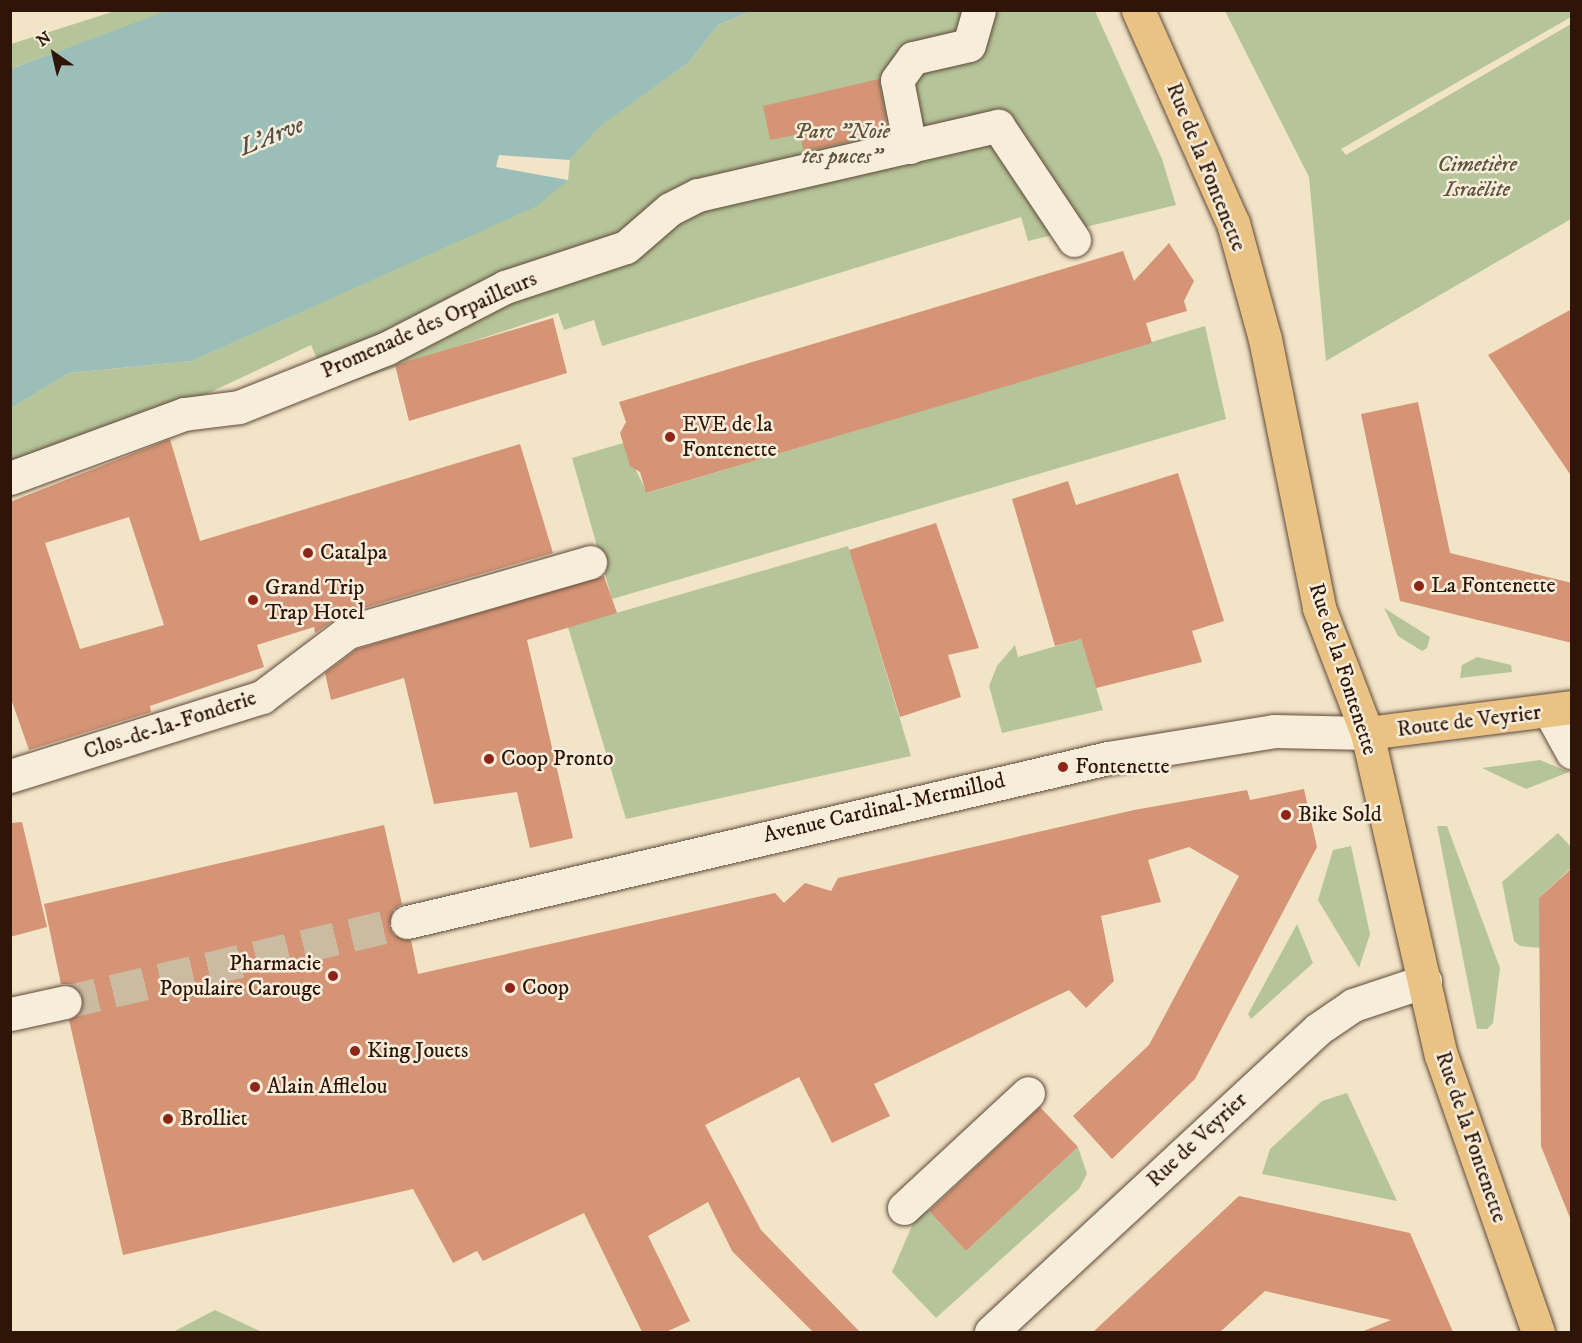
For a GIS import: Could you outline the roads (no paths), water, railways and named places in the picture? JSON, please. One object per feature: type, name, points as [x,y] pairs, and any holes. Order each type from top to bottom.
[{"type":"main road","name":"Rue de la Fontenette","points":[[1138,10],[1233,223],[1265,339],[1319,608],[1367,733],[1451,1085],[1538,1332]]},
{"type":"main road","name":"Route de Veyrier","points":[[1367,733],[1561,710]]},
{"type":"street","points":[[910,147],[897,80],[913,58],[969,45],[979,10]]},
{"type":"street","name":"Promenade des Orpailleurs","points":[[10,478],[184,414],[239,407],[387,348],[505,286],[626,247],[670,208],[698,195],[998,126],[1074,240]]},
{"type":"street","name":"Clos-de-la-Fonderie","points":[[10,776],[262,697],[348,632],[590,562]]},
{"type":"street","points":[[1561,710],[1572,752]]},
{"type":"street","name":"Avenue Cardinal-Mermillod","points":[[407,922],[1108,758],[1274,731],[1367,733]]},
{"type":"street","name":"Rue de Veyrier","points":[[991,1332],[1324,1024],[1353,1005],[1425,981]]},
{"type":"street","points":[[10,1014],[65,1002]]},
{"type":"street","points":[[904,1208],[1028,1093]]},
{"type":"water","name":"L'Arve","points":[[169,10],[752,11],[718,25],[688,63],[599,127],[570,160],[499,155],[496,167],[568,180],[537,206],[192,361],[69,373],[11,408],[11,69]]},
{"type":"tunnel","points":[[65,1002],[407,922]]},
{"type":"place","name":"EVE de la Fontenette","points":[[670,437]]},
{"type":"place","name":"Catalpa","points":[[308,553]]},
{"type":"place","name":"La Fontenette","points":[[1419,586]]},
{"type":"place","name":"Grand Trip Trap Hotel","points":[[253,600]]},
{"type":"place","name":"Coop Pronto","points":[[489,759]]},
{"type":"place","name":"Fontenette","points":[[1063,767]]},
{"type":"place","name":"Bike Sold","points":[[1286,815]]},
{"type":"place","name":"Pharmacie Populaire Carouge","points":[[333,976]]},
{"type":"place","name":"Coop","points":[[510,988]]},
{"type":"place","name":"King Jouets","points":[[355,1051]]},
{"type":"place","name":"Alain Afflelou","points":[[255,1087]]},
{"type":"place","name":"Brolliet","points":[[168,1119]]},
{"type":"park label","name":"Parc \"Noie tes puces\"","points":[[842,144]]},
{"type":"park label","name":"Cimetière Israëlite","points":[[1477,176]]}]
